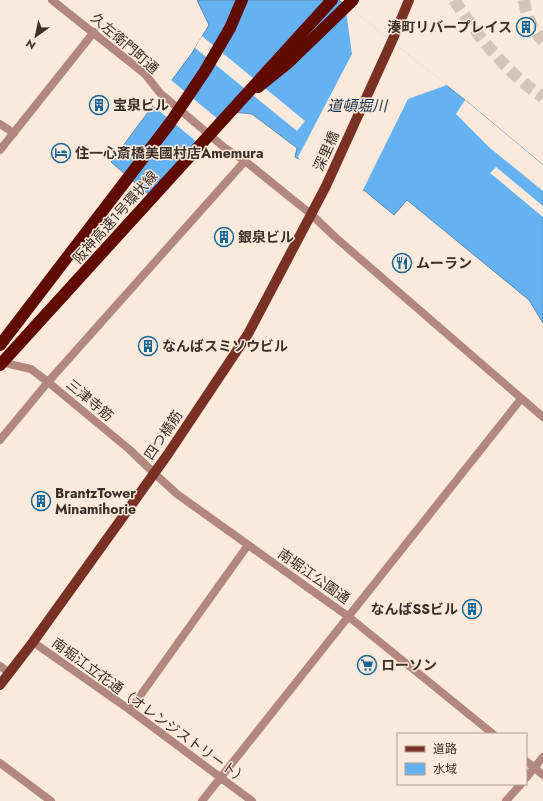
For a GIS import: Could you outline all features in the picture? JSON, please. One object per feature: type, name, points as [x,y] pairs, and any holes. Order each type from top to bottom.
[{"type":"highway","name":"阪神高速1号環状線","points":[[0,345],[170,123],[206,71],[230,28],[242,0]]},
{"type":"highway","name":"阪神高速1号環状線","points":[[0,365],[332,0]]},
{"type":"highway","points":[[238,103],[289,62],[353,0]]},
{"type":"main road","name":"深里橋","points":[[326,186],[409,0]]},
{"type":"main road","name":"四つ橋筋","points":[[0,685],[33,642],[154,473],[248,334],[326,186]]},
{"type":"street","name":"久左衛門町通","points":[[52,0],[145,74],[160,93],[225,148],[245,161],[312,215],[335,237],[543,417]]},
{"type":"street","points":[[0,150],[94,32]]},
{"type":"street","points":[[0,124],[14,133]]},
{"type":"street","points":[[0,440],[48,382],[245,161]]},
{"type":"street","name":"三津寺筋","points":[[0,362],[31,369],[130,450],[154,473]]},
{"type":"street","points":[[202,801],[350,617],[521,399]]},
{"type":"street","name":"南堀江公園通","points":[[154,473],[177,494],[350,617],[492,733]]},
{"type":"street","points":[[130,710],[248,545]]},
{"type":"street","name":"南堀江立花通（オレンジストリート）","points":[[33,642],[130,710],[252,801]]},
{"type":"street","points":[[0,666],[9,673]]},
{"type":"street","points":[[527,777],[543,757]]},
{"type":"street","points":[[527,762],[543,775]]},
{"type":"street","points":[[0,763],[51,801]]},
{"type":"street","points":[[506,801],[520,785]]},
{"type":"water","name":"道頓堀川","points":[[197,0],[339,0],[465,100],[543,165],[543,323],[529,300],[407,200],[394,215],[365,191],[295,157],[297,148],[252,114],[233,112],[156,201],[111,162],[192,53],[209,25]]},
{"type":"pier","points":[[345,4],[447,85],[408,99],[362,192],[301,162],[298,157],[352,54]]},
{"type":"pier","points":[[202,36],[305,121],[297,131],[195,48]]},
{"type":"pier","points":[[171,80],[225,125],[204,148],[151,104]]},
{"type":"pier","points":[[465,100],[543,165],[543,191],[490,148],[456,114]]},
{"type":"pier","points":[[496,167],[543,206],[543,217],[490,173]]},
{"type":"tunnel","points":[[454,0],[483,40],[505,65],[517,77],[543,97]]},
{"type":"tunnel","points":[[524,0],[530,22],[543,41]]},
{"type":"place","name":"湊町リバープレイス","points":[[526,27]]},
{"type":"place","name":"宝泉ビル","points":[[99,105]]},
{"type":"place","name":"住一心斎橋美國村店Amemura","points":[[61,153]]},
{"type":"place","name":"銀泉ビル","points":[[224,237]]},
{"type":"place","name":"ムーラン","points":[[402,263]]},
{"type":"place","name":"なんばスミソウビル","points":[[148,346]]},
{"type":"place","name":"BrantzTower Minamihorie","points":[[41,501]]},
{"type":"place","name":"なんばSSビル","points":[[472,609]]},
{"type":"place","name":"ローソン","points":[[367,665]]}]
